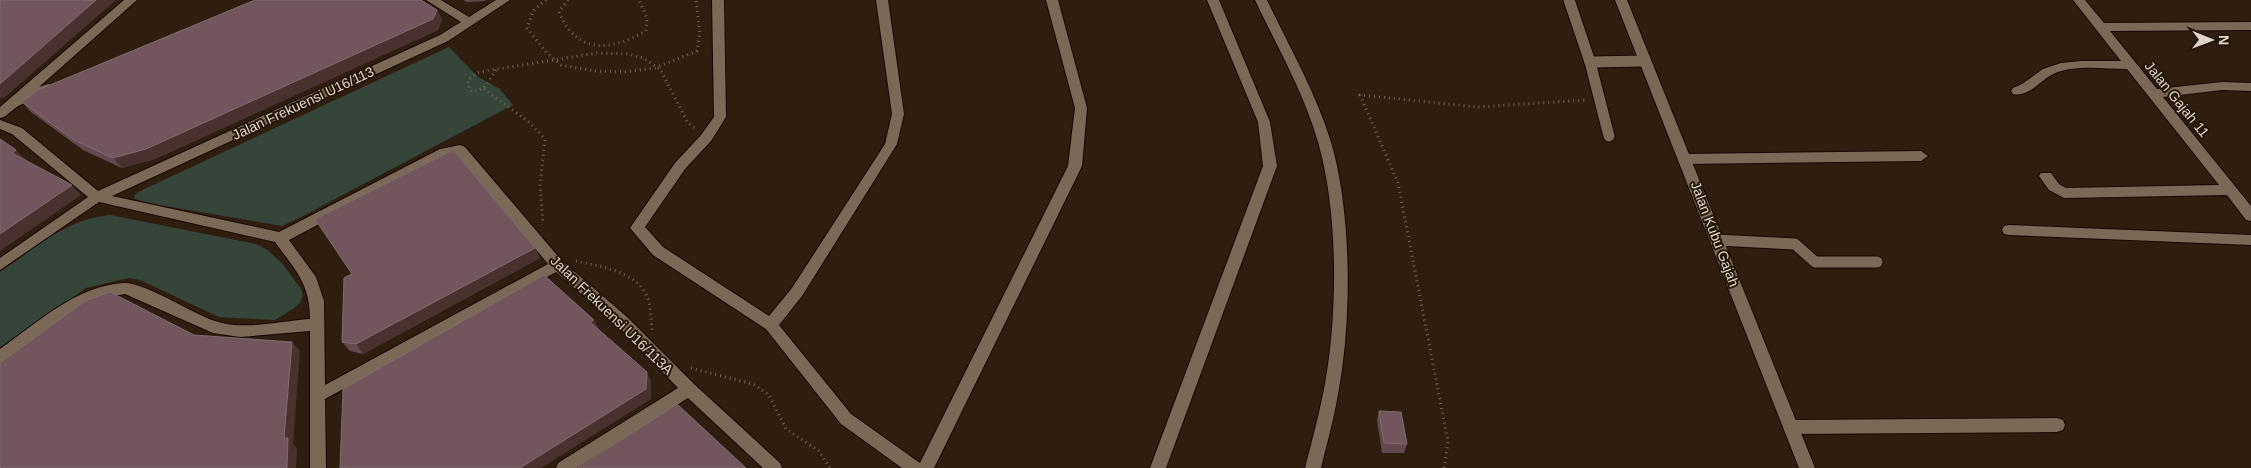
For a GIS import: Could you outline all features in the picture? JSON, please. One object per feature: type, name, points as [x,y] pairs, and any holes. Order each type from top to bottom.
[{"type":"street","points":[[0,114],[131,0]]},
{"type":"street","points":[[432,0],[470,22]]},
{"type":"street","name":"Jalan Frekuensi U16/113","points":[[0,265],[98,197],[444,38],[504,0]]},
{"type":"street","points":[[718,0],[720,117],[706,138],[680,166],[637,228],[658,251],[771,325],[846,419],[915,468]]},
{"type":"street","points":[[771,325],[797,292],[890,144],[898,114],[882,0]]},
{"type":"street","points":[[926,468],[1075,166],[1081,108],[1052,0]]},
{"type":"street","points":[[1158,468],[1270,166],[1264,122],[1213,0]]},
{"type":"street","points":[[1262,0],[1304,88],[1324,141],[1332,174],[1341,254],[1339,322],[1332,393],[1313,468]]},
{"type":"street","name":"Jalan Kubu Gajah","points":[[1621,0],[1686,159],[1716,240],[1807,468]]},
{"type":"street","name":"Jalan Gajah 11","points":[[2079,0],[2251,216]]},
{"type":"street","points":[[2101,28],[2251,26]]},
{"type":"street","points":[[2016,91],[2026,89],[2042,74],[2054,69],[2070,66],[2130,65]]},
{"type":"street","points":[[12,103],[57,84]]},
{"type":"street","points":[[2154,94],[2222,86],[2251,87]]},
{"type":"street","points":[[0,124],[17,131],[98,197],[280,238],[311,281],[317,301],[316,397],[318,468]]},
{"type":"street","name":"Jalan Frekuensi U16/113A","points":[[280,238],[445,152],[456,149],[463,152],[557,265],[622,321],[689,389],[774,468]]},
{"type":"street","points":[[1686,159],[1921,156]]},
{"type":"street","points":[[2046,176],[2054,187],[2064,193],[2230,190]]},
{"type":"street","points":[[2009,230],[2251,240]]},
{"type":"street","points":[[316,397],[557,265]]},
{"type":"street","points":[[0,356],[80,301],[94,294],[125,288],[136,291],[213,327],[240,331],[317,324]]},
{"type":"street","points":[[564,468],[689,389]]},
{"type":"street","points":[[1791,427],[2057,424]]},
{"type":"lane","points":[[1569,0],[1590,62],[1609,136]]},
{"type":"lane","points":[[1590,62],[1645,61]]},
{"type":"lane","points":[[1716,240],[1794,244],[1815,262],[1877,262]]},
{"type":"path","points":[[546,0],[533,11],[527,28],[542,47],[556,60],[562,65],[589,71],[625,72],[659,66],[682,59],[697,51],[700,34],[696,0]]},
{"type":"path","points":[[568,0],[559,12],[562,26],[573,37],[594,46],[613,46],[633,40],[646,31],[647,18],[639,0]]},
{"type":"path","points":[[496,70],[491,82],[484,89],[472,92],[467,85],[468,80],[478,73],[496,70],[556,60],[583,53],[614,52],[639,58],[659,66],[688,123],[706,138]]},
{"type":"path","points":[[484,89],[529,122],[545,139],[540,185],[543,224],[546,230]]},
{"type":"path","points":[[1444,468],[1448,442],[1398,184],[1360,95],[1477,108],[1599,99]]},
{"type":"path","points":[[574,260],[622,274],[639,284],[648,298],[652,331],[656,338]]},
{"type":"path","points":[[689,367],[754,384],[769,395],[786,429],[819,451],[830,468]]},
{"type":"green space","points":[[449,47],[478,77],[500,89],[513,105],[301,217],[282,226],[153,204],[135,199],[134,195],[140,191]]},
{"type":"green space","points":[[110,215],[256,244],[266,249],[282,263],[301,289],[303,295],[300,303],[275,320],[219,317],[140,280],[128,278],[86,288],[0,347],[0,272],[65,228],[94,217]]},
{"type":"building","points":[[0,0],[96,0],[0,84]]},
{"type":"building","points":[[255,0],[421,0],[437,10],[433,19],[146,149],[113,158],[74,140],[22,102],[38,90]]},
{"type":"building","points":[[0,139],[16,150],[12,153],[72,185],[0,234]]},
{"type":"building","points":[[453,150],[535,248],[356,344],[342,342],[344,278],[352,274],[315,219]]},
{"type":"building","points":[[544,275],[594,320],[590,322],[647,372],[646,389],[520,468],[340,468],[343,389]]},
{"type":"building","points":[[110,292],[194,335],[292,342],[284,438],[288,438],[287,468],[0,468],[0,363],[85,301]]},
{"type":"building","points":[[677,404],[746,468],[578,468]]},
{"type":"building","points":[[1379,411],[1401,412],[1407,444],[1384,443]]}]
